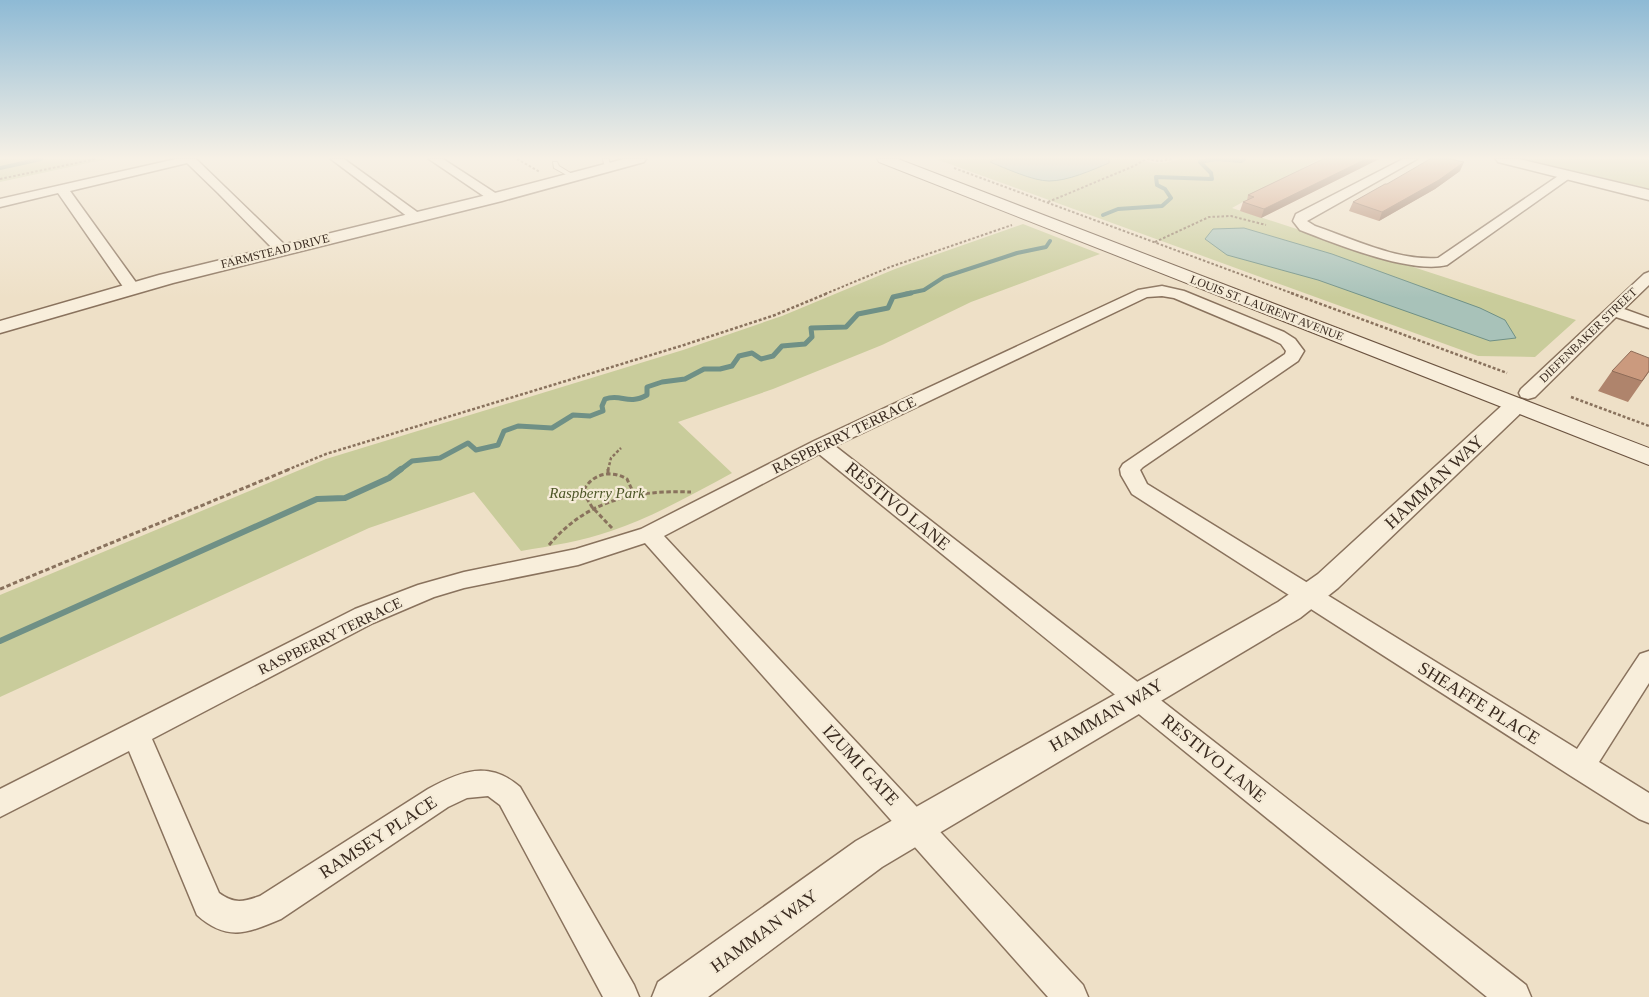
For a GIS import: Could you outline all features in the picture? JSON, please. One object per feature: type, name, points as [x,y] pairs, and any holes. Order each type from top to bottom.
[{"type":"main road","name":"LOUIS ST. LAURENT AVENUE","points":[[1011,206],[1522,399],[1649,439]]},
{"type":"main road","name":"LOUIS ST. LAURENT AVENUE","points":[[1032,206],[1522,399],[1649,456]]},
{"type":"street","points":[[73,206],[132,288]]},
{"type":"street","points":[[238,206],[282,250]]},
{"type":"street","points":[[401,206],[417,217]]},
{"type":"street","name":"FARMSTEAD DRIVE","points":[[0,326],[132,288],[465,206]]},
{"type":"street","points":[[1322,206],[1301,217],[1300,221],[1302,224],[1310,229],[1413,262],[1435,264],[1442,262],[1524,206]]},
{"type":"street","name":"DIEFENBAKER STREET","points":[[1522,399],[1649,277]]},
{"type":"street","name":"RASPBERRY TERRACE","points":[[0,804],[364,616],[399,601],[464,580],[578,556],[649,534],[821,444],[1144,293],[1162,291],[1178,294],[1275,334],[1292,345],[1295,351],[1292,357],[1136,463],[1130,469],[1130,476],[1139,488],[1310,596]]},
{"type":"street","points":[[1613,311],[1649,323]]},
{"type":"street","name":"HAMMAN WAY","points":[[673,997],[869,854],[1310,596],[1328,582],[1522,399]]},
{"type":"street","name":"RESTIVO LANE","points":[[821,444],[1514,997]]},
{"type":"street","name":"IZUMI GATE","points":[[649,534],[1071,997]]},
{"type":"street","name":"SHEAFFE PLACE","points":[[1310,596],[1649,810]]},
{"type":"street","points":[[1581,767],[1649,661]]},
{"type":"street","name":"RAMSEY PLACE","points":[[136,734],[208,904],[217,914],[232,918],[249,916],[270,908],[438,798],[461,785],[485,782],[501,786],[510,796],[622,997]]},
{"type":"path","points":[[1057,206],[1507,373]]},
{"type":"path","points":[[1155,242],[1209,218],[1231,216],[1266,225]]},
{"type":"path","points":[[0,589],[326,454],[775,315],[890,267],[1014,224]]},
{"type":"path","points":[[1570,397],[1649,426]]},
{"type":"path","points":[[608,473],[608,464],[612,455],[621,448]]},
{"type":"path","points":[[615,531],[593,508],[583,492],[585,486],[593,478],[608,473],[615,473],[629,481],[634,494]]},
{"type":"path","points":[[549,548],[563,528],[593,508],[615,498],[666,491],[698,493]]},
{"type":"green space","points":[[1064,206],[1236,206],[1232,208],[1576,320],[1535,357],[1478,356]]},
{"type":"green space","name":"Raspberry Park","points":[[1023,224],[1100,254],[971,302],[882,345],[773,389],[678,422],[732,473],[657,512],[600,535],[521,551],[474,492],[369,528],[0,697],[0,595],[326,459],[683,350],[782,316],[895,269]]},
{"type":"water","points":[[1244,228],[1332,254],[1480,308],[1505,320],[1516,338],[1490,341],[1318,280],[1227,255],[1205,239],[1213,229]]},
{"type":"building","points":[[1254,206],[1271,206],[1264,209]]},
{"type":"building","points":[[1363,206],[1394,206],[1382,212]]},
{"type":"building","points":[[1631,351],[1649,358],[1649,371],[1642,381],[1612,371]]},
{"type":"waterway","points":[[1103,215],[1118,209],[1163,206]]},
{"type":"waterway","points":[[905,294],[924,290],[944,277],[1017,253],[1046,247],[1050,241]]},
{"type":"waterway","points":[[400,470],[412,461],[440,458],[468,443],[476,450],[498,445],[504,431],[518,426],[552,428],[573,415],[590,416],[603,411],[602,406],[605,399],[616,397],[629,400],[640,398],[647,395],[647,387],[662,382],[685,379],[704,369],[720,369],[732,366],[739,356],[752,353],[761,359],[773,356],[782,346],[805,344],[812,337],[811,328],[846,327],[858,314],[888,308],[893,297],[911,293]]},
{"type":"waterway","points":[[0,641],[317,499],[345,498],[389,478],[401,469]]}]
